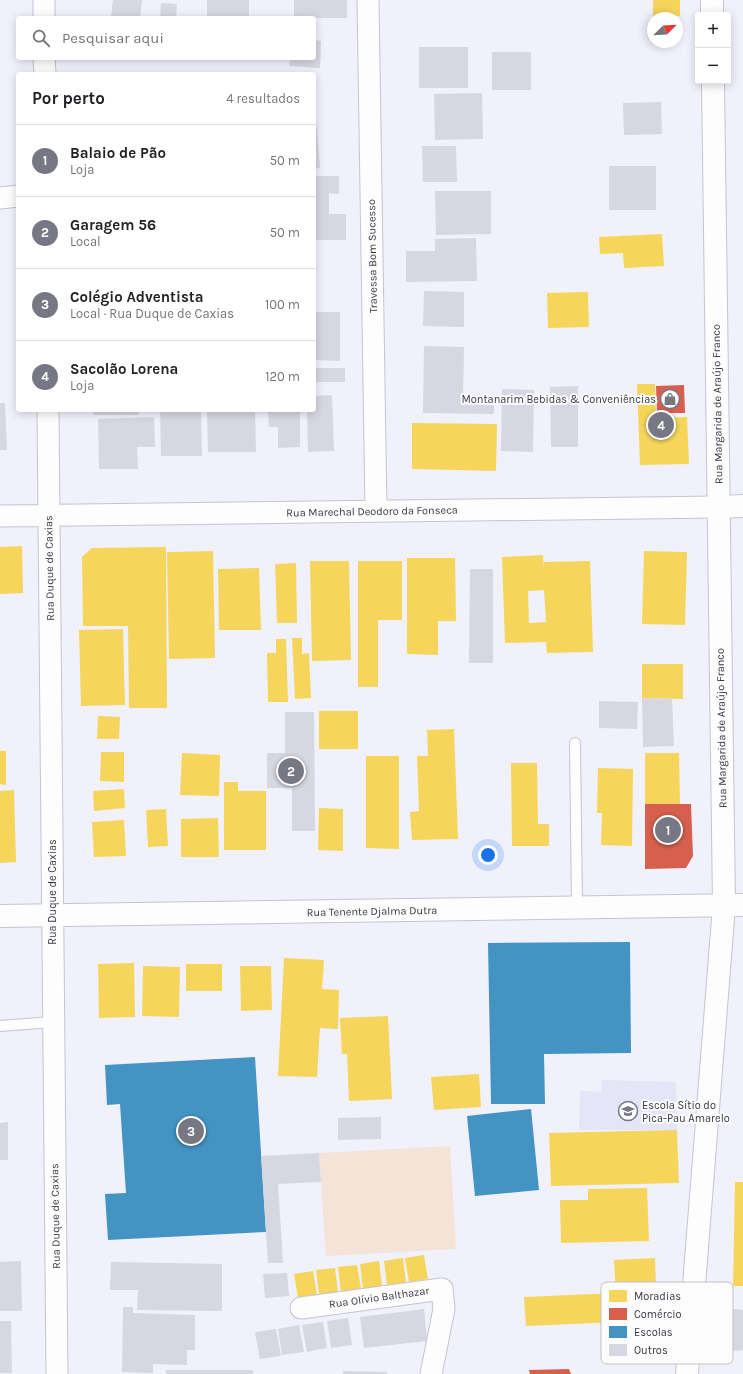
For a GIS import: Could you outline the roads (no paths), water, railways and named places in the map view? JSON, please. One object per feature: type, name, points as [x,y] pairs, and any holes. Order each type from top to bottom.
[{"type":"main road","points":[[712,0],[712,12]]},
{"type":"main road","name":"Rua Margarida de Araújo Franco","points":[[696,1282],[733,905],[718,507],[713,84]]},
{"type":"main road","name":"Rua Marechal Deodoro da Fonseca","points":[[718,507],[743,506]]},
{"type":"main road","name":"Rua Tenente Djalma Dutra","points":[[0,916],[733,905]]},
{"type":"main road","name":"Rua Margarida de Araújo Franco","points":[[687,1374],[688,1364]]},
{"type":"street","points":[[44,0],[44,16]]},
{"type":"street","name":"Travessa Bom Sucesso","points":[[368,0],[376,511]]},
{"type":"street","points":[[44,60],[44,72]]},
{"type":"street","points":[[0,198],[16,196]]},
{"type":"street","name":"Rua Duque de Caxias","points":[[48,412],[52,1022],[57,1374]]},
{"type":"street","name":"Rua Marechal Deodoro da Fonseca","points":[[0,516],[718,507]]},
{"type":"street","name":"Rua Olívio Balthazar","points":[[301,1308],[442,1289],[444,1309],[431,1374]]},
{"type":"lane","points":[[575,743],[577,908]]},
{"type":"lane","points":[[0,1026],[52,1022]]},
{"type":"place","name":"Montanarim Bebidas & Conveniências","points":[[670,399]]},
{"type":"place","name":"Sacolão Lorena","points":[[661,425]]},
{"type":"place","name":"Garagem 56","points":[[291,771]]},
{"type":"place","name":"Balaio de Pão","points":[[668,830]]},
{"type":"place","name":"Escola Sítio do Pica-Pau Amarelo","points":[[628,1111]]},
{"type":"place","name":"Colégio Adventista","points":[[191,1131]]}]
